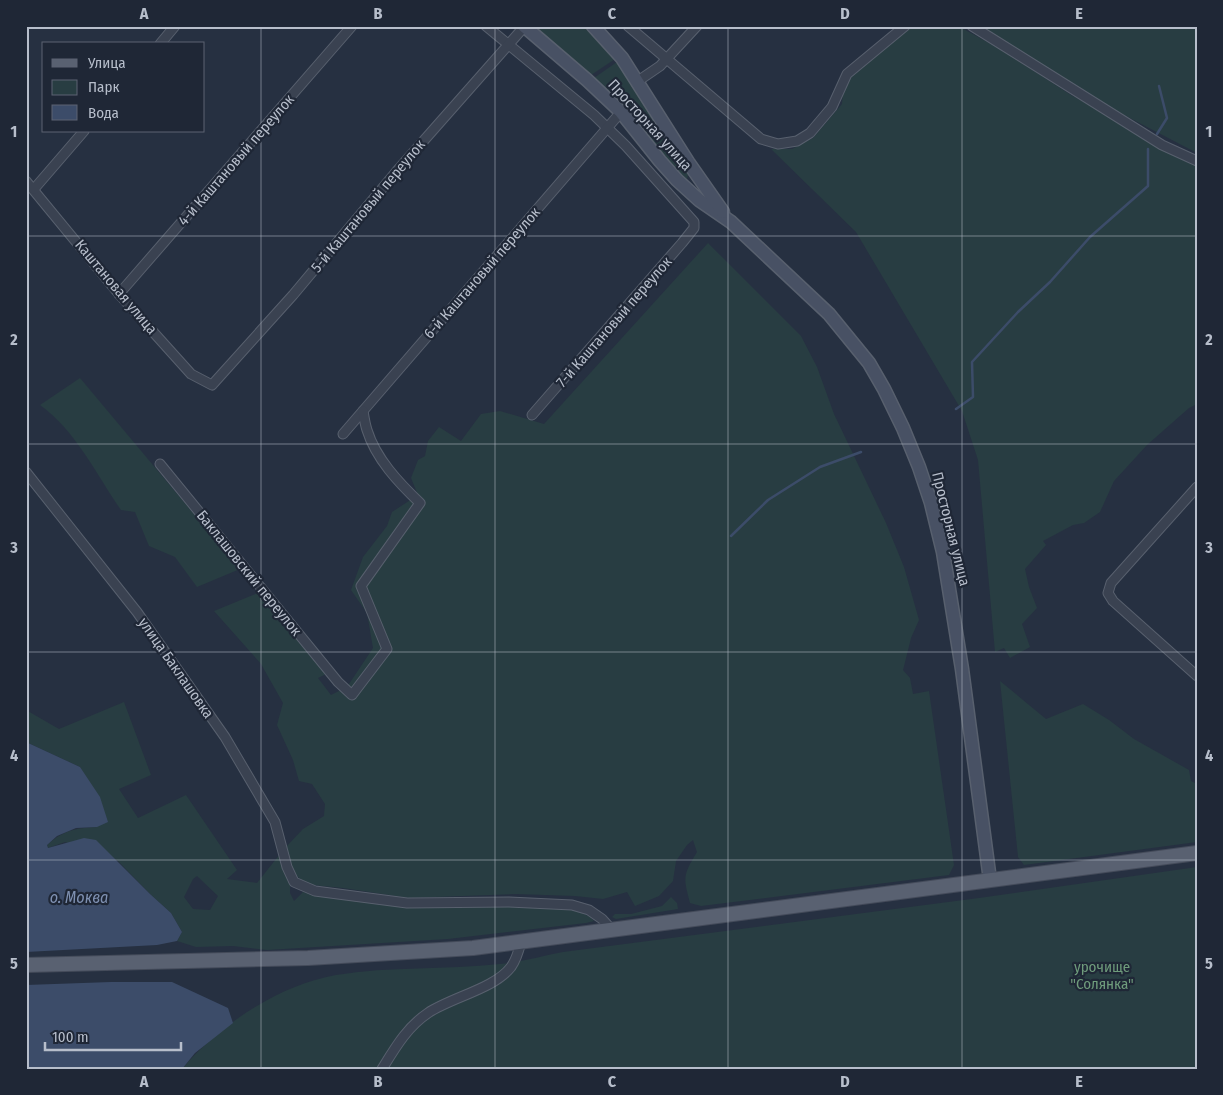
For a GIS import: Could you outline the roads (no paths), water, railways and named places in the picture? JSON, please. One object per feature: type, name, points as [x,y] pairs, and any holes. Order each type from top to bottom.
[{"type":"main road","name":"Просторная улица","points":[[524,26],[622,112],[660,161],[686,188],[699,200],[731,222],[829,314],[869,363],[884,389],[903,428],[931,503],[951,593],[990,880]]},
{"type":"main road","name":"Просторная улица","points":[[593,26],[615,49],[638,81],[698,176],[731,222]]},
{"type":"main road","points":[[686,188],[691,190],[696,187],[699,182],[698,176]]},
{"type":"main road","points":[[26,965],[308,958],[444,950],[521,942],[1197,853]]},
{"type":"street","points":[[162,42],[175,26]]},
{"type":"street","name":"4-й Каштановый переулок","points":[[119,294],[352,26]]},
{"type":"street","points":[[486,26],[608,128]]},
{"type":"street","name":"5-й Каштановый переулок","points":[[212,386],[293,295],[396,172],[524,26]]},
{"type":"street","points":[[628,26],[761,139],[778,144],[797,142],[810,133],[832,107],[846,74],[905,26]]},
{"type":"street","points":[[638,81],[660,66],[696,26]]},
{"type":"street","points":[[972,26],[1162,145],[1197,161]]},
{"type":"street","name":"6-й Каштановый переулок","points":[[343,434],[622,112]]},
{"type":"street","name":"7-й Каштановый переулок","points":[[532,415],[694,228],[694,222],[608,128]]},
{"type":"street","points":[[34,190],[83,132]]},
{"type":"street","name":"Каштановая улица","points":[[26,181],[119,294],[191,374],[212,386]]},
{"type":"street","name":"Баклашовский переулок","points":[[160,464],[338,682],[352,695],[388,649],[361,586],[420,503],[396,480],[378,454],[367,431],[363,411]]},
{"type":"street","name":"улица Баклашовка","points":[[26,472],[137,612],[225,737],[275,822],[287,867],[294,882],[315,891],[407,903],[509,902],[572,905],[589,910],[602,919],[612,930]]},
{"type":"street","points":[[1197,487],[1111,584],[1108,593],[1113,601],[1197,676]]},
{"type":"street","points":[[382,1069],[412,1026],[427,1014],[443,1004],[500,977],[511,967],[518,954],[521,942]]},
{"type":"water","name":"о. Моква","points":[[26,742],[80,767],[100,797],[108,822],[97,827],[76,828],[57,836],[47,845],[48,848],[84,838],[96,840],[171,913],[182,932],[177,941],[157,945],[26,952]]},
{"type":"water","points":[[172,982],[228,1008],[233,1023],[195,1053],[182,1069],[26,1069],[26,985]]},
{"type":"waterway","points":[[1157,134],[1167,118],[1159,86]]},
{"type":"waterway","points":[[956,409],[973,397],[972,362],[1018,312],[1050,282],[1090,237],[1148,186],[1148,149]]},
{"type":"waterway","points":[[731,536],[768,500],[820,467],[861,452]]},
{"type":"park label","name":"урочище \"Солянка\"","points":[[1102,976]]}]
